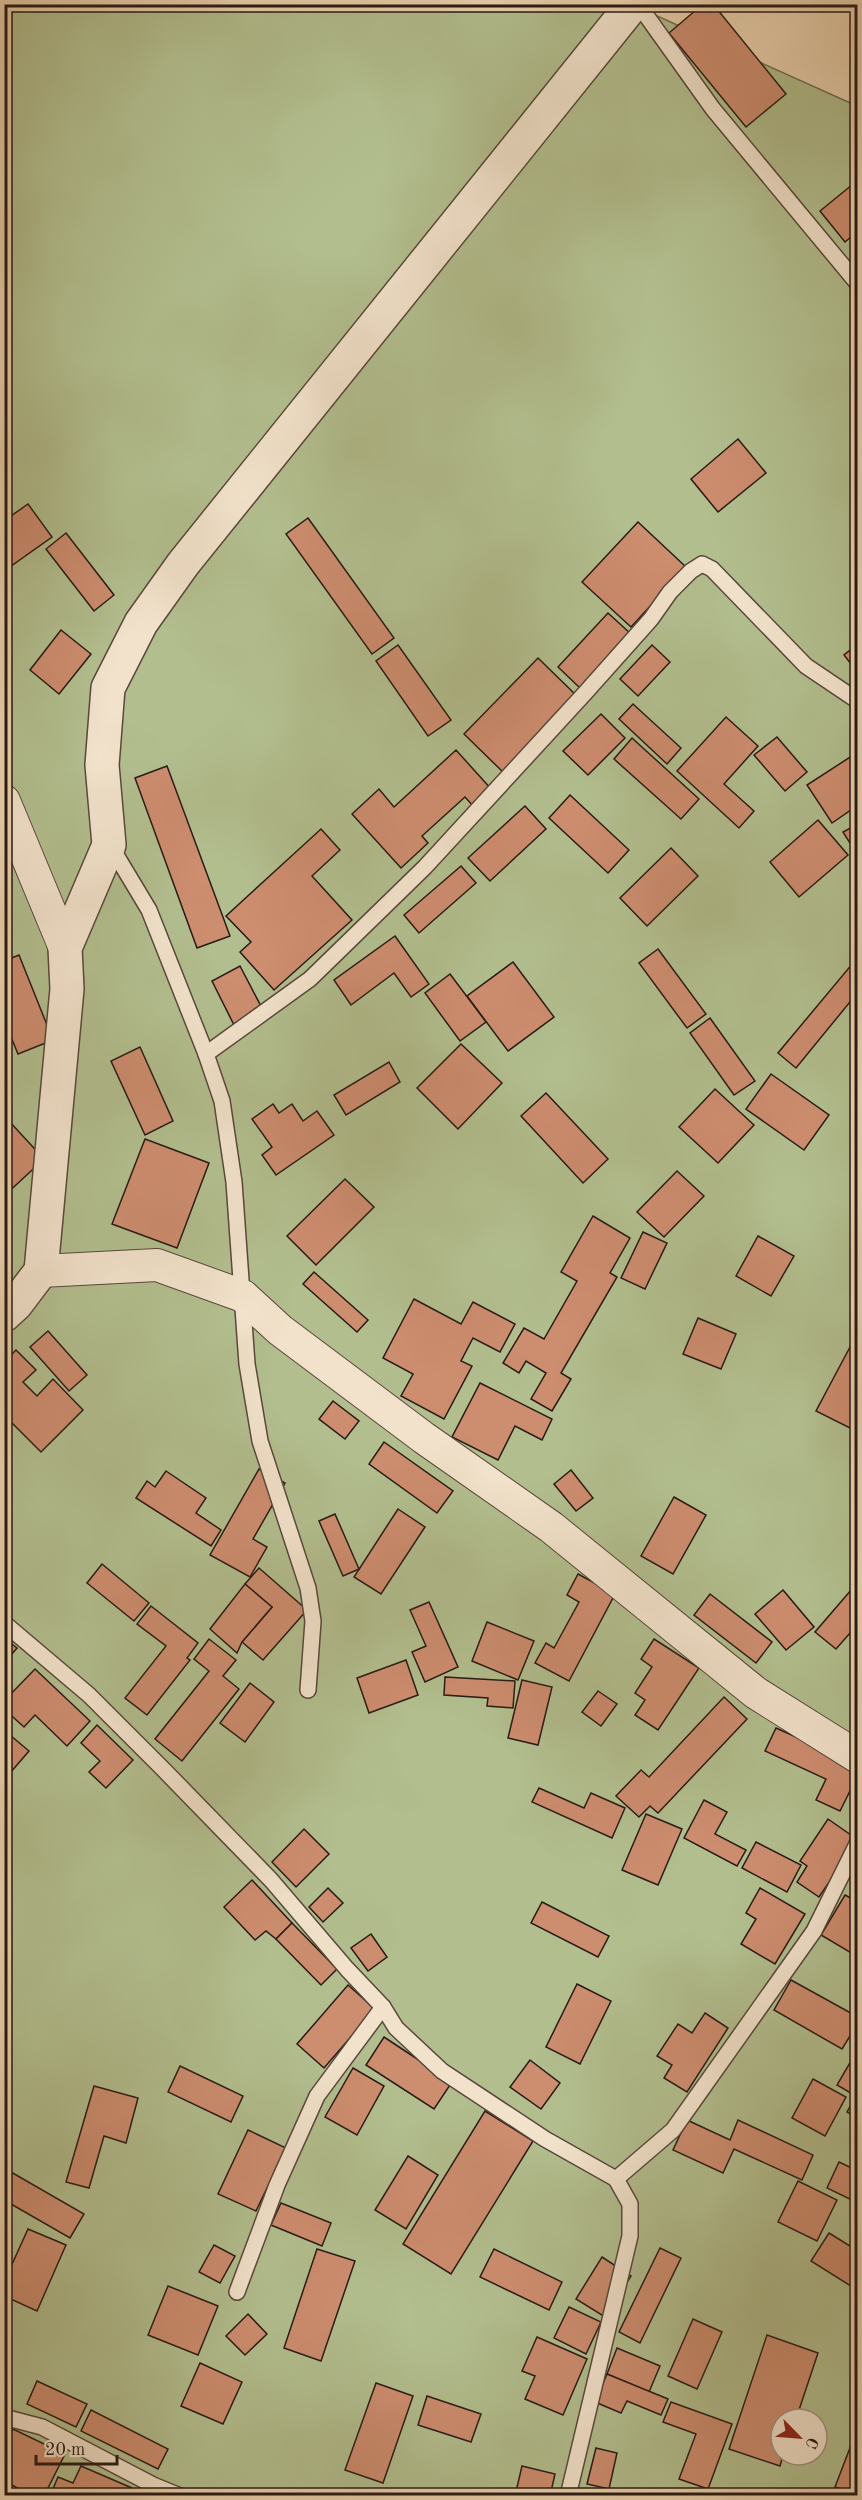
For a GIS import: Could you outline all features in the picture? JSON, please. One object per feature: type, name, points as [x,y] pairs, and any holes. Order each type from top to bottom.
[{"type":"street","points":[[65,948],[110,845],[102,765],[108,688],[141,623],[183,564],[633,4]]},
{"type":"street","points":[[4,801],[65,948],[67,989],[41,1271],[16,1304],[4,1315]]},
{"type":"street","points":[[41,1271],[157,1265],[243,1296],[280,1330],[551,1527],[756,1693],[858,1757]]},
{"type":"lane","points":[[638,4],[713,109],[858,284]]},
{"type":"lane","points":[[206,1054],[310,978],[425,867],[586,692],[651,619],[670,592],[691,571],[702,564],[712,569],[806,666],[858,701]]},
{"type":"lane","points":[[110,845],[149,910],[206,1054],[222,1101],[233,1170],[247,1364],[260,1441],[300,1561],[310,1599],[313,1621],[308,1690]]},
{"type":"lane","points":[[4,1623],[89,1695],[164,1770],[271,1880],[347,1969],[383,2007],[396,2028],[441,2071],[545,2139],[616,2179],[630,2204],[630,2236],[568,2496]]},
{"type":"lane","points":[[616,2179],[673,2130],[814,1931],[858,1842]]},
{"type":"lane","points":[[237,2292],[277,2185],[317,2096],[383,2007]]},
{"type":"lane","points":[[4,2417],[42,2427],[153,2485],[180,2496]]},
{"type":"green space","points":[[5,5],[638,5],[637,7],[857,106],[857,2495],[5,2496]]},
{"type":"building","points":[[703,4],[713,4],[786,94],[746,127],[669,33]]},
{"type":"building","points":[[858,180],[858,231],[845,242],[820,211]]},
{"type":"building","points":[[738,439],[766,473],[718,512],[691,479]]},
{"type":"building","points":[[28,504],[52,537],[4,571],[4,521]]},
{"type":"building","points":[[308,518],[394,638],[372,654],[286,534]]},
{"type":"building","points":[[638,522],[686,567],[631,627],[582,582]]},
{"type":"building","points":[[66,533],[114,595],[94,611],[46,549]]},
{"type":"building","points":[[608,613],[631,634],[580,688],[558,667]]},
{"type":"building","points":[[61,630],[91,654],[59,694],[30,670]]},
{"type":"building","points":[[858,644],[858,673],[844,655]]},
{"type":"building","points":[[398,645],[451,720],[428,736],[376,661]]},
{"type":"building","points":[[652,645],[670,662],[638,696],[620,679]]},
{"type":"building","points":[[538,658],[579,698],[505,774],[464,734]]},
{"type":"building","points":[[633,704],[681,748],[667,764],[619,719]]},
{"type":"building","points":[[601,714],[625,738],[588,775],[563,751]]},
{"type":"building","points":[[726,717],[758,746],[724,784],[754,811],[739,828],[677,771]]},
{"type":"building","points":[[777,737],[807,772],[785,791],[754,755]]},
{"type":"building","points":[[632,738],[699,799],[681,819],[614,759]]},
{"type":"building","points":[[456,750],[492,790],[474,807],[465,797],[422,836],[428,843],[401,868],[352,814],[379,789],[394,807]]},
{"type":"building","points":[[858,752],[858,805],[832,823],[807,785]]},
{"type":"building","points":[[167,766],[230,936],[197,948],[135,778]]},
{"type":"building","points":[[570,795],[629,850],[608,873],[549,818]]},
{"type":"building","points":[[525,806],[546,829],[490,881],[468,858]]},
{"type":"building","points":[[818,820],[848,855],[799,897],[770,862]]},
{"type":"building","points":[[858,824],[858,856],[843,832]]},
{"type":"building","points":[[321,829],[340,850],[312,876],[352,920],[274,990],[240,952],[251,942],[226,916]]},
{"type":"building","points":[[671,848],[698,876],[647,926],[620,898]]},
{"type":"building","points":[[461,866],[476,883],[419,933],[404,915]]},
{"type":"building","points":[[395,936],[429,984],[411,997],[394,973],[351,1005],[334,980]]},
{"type":"building","points":[[658,949],[706,1014],[687,1028],[639,963]]},
{"type":"building","points":[[19,955],[53,1040],[18,1054],[4,1020],[4,961]]},
{"type":"building","points":[[858,957],[858,1000],[854,997],[796,1068],[778,1053]]},
{"type":"building","points":[[513,962],[554,1017],[508,1051],[467,996]]},
{"type":"building","points":[[240,966],[263,1010],[234,1025],[212,981]]},
{"type":"building","points":[[450,974],[486,1022],[460,1041],[425,993]]},
{"type":"building","points":[[710,1018],[755,1081],[734,1095],[690,1033]]},
{"type":"building","points":[[461,1044],[502,1083],[458,1129],[417,1088]]},
{"type":"building","points":[[140,1047],[173,1121],[145,1135],[111,1061]]},
{"type":"building","points":[[389,1062],[400,1082],[346,1115],[334,1095]]},
{"type":"building","points":[[771,1074],[829,1115],[804,1150],[746,1109]]},
{"type":"building","points":[[715,1089],[754,1125],[718,1163],[679,1127]]},
{"type":"building","points":[[546,1093],[608,1159],[583,1183],[521,1116]]},
{"type":"building","points":[[273,1104],[279,1113],[292,1104],[303,1121],[317,1111],[334,1135],[276,1175],[262,1155],[272,1147],[252,1119]]},
{"type":"building","points":[[9,1121],[44,1159],[4,1196],[4,1125]]},
{"type":"building","points":[[145,1139],[209,1163],[177,1248],[112,1224]]},
{"type":"building","points":[[677,1171],[704,1196],[664,1237],[637,1212]]},
{"type":"building","points":[[345,1179],[374,1207],[316,1265],[287,1236]]},
{"type":"building","points":[[593,1216],[630,1238],[610,1273],[617,1277],[561,1373],[571,1379],[552,1411],[531,1399],[546,1373],[526,1361],[519,1373],[503,1363],[524,1328],[544,1339],[577,1281],[561,1272]]},
{"type":"building","points":[[643,1232],[667,1243],[645,1289],[621,1278]]},
{"type":"building","points":[[758,1236],[794,1256],[771,1296],[736,1276]]},
{"type":"building","points":[[314,1272],[368,1320],[357,1332],[303,1284]]},
{"type":"building","points":[[414,1299],[461,1324],[473,1302],[515,1324],[500,1352],[473,1338],[461,1361],[472,1366],[444,1419],[401,1396],[413,1374],[383,1358]]},
{"type":"building","points":[[698,1318],[736,1334],[721,1369],[683,1354]]},
{"type":"building","points":[[48,1331],[87,1375],[69,1391],[30,1347]]},
{"type":"building","points":[[858,1332],[858,1432],[816,1411]]},
{"type":"building","points":[[16,1350],[36,1370],[23,1382],[37,1396],[53,1379],[83,1410],[41,1452],[4,1415],[4,1362]]},
{"type":"building","points":[[480,1383],[552,1419],[542,1440],[515,1426],[498,1460],[452,1437]]},
{"type":"building","points":[[333,1401],[359,1421],[345,1439],[319,1419]]},
{"type":"building","points":[[384,1442],[453,1491],[437,1513],[369,1464]]},
{"type":"building","points":[[259,1469],[285,1483],[253,1539],[267,1547],[250,1577],[210,1555]]},
{"type":"building","points":[[571,1470],[593,1498],[576,1511],[554,1484]]},
{"type":"building","points":[[166,1471],[206,1498],[196,1513],[221,1530],[211,1546],[136,1498],[147,1481],[155,1487]]},
{"type":"building","points":[[674,1497],[706,1515],[673,1574],[641,1556]]},
{"type":"building","points":[[398,1509],[425,1527],[381,1594],[354,1577]]},
{"type":"building","points":[[335,1514],[359,1569],[343,1576],[319,1521]]},
{"type":"building","points":[[102,1564],[149,1603],[134,1621],[87,1583]]},
{"type":"building","points":[[259,1568],[307,1610],[263,1660],[242,1642],[272,1607],[245,1584]]},
{"type":"building","points":[[578,1574],[615,1594],[569,1681],[535,1663],[546,1643],[554,1648],[579,1602],[567,1595]]},
{"type":"building","points":[[858,1582],[858,1624],[836,1649],[815,1632]]},
{"type":"building","points":[[245,1584],[272,1607],[242,1642],[237,1653],[210,1629]]},
{"type":"building","points":[[783,1590],[814,1627],[786,1650],[755,1614]]},
{"type":"building","points":[[710,1594],[772,1642],[756,1663],[694,1615]]},
{"type":"building","points":[[429,1602],[458,1667],[425,1682],[412,1652],[426,1646],[410,1610]]},
{"type":"building","points":[[151,1606],[198,1643],[187,1658],[190,1660],[147,1715],[125,1698],[166,1646],[137,1624]]},
{"type":"building","points":[[487,1622],[534,1641],[518,1680],[472,1661]]},
{"type":"building","points":[[4,1638],[17,1648],[4,1663]]},
{"type":"building","points":[[209,1639],[236,1660],[223,1676],[239,1689],[182,1761],[155,1739],[209,1671],[194,1659]]},
{"type":"building","points":[[654,1639],[699,1668],[658,1730],[635,1715],[645,1700],[635,1693],[652,1667],[641,1659]]},
{"type":"building","points":[[406,1660],[418,1695],[369,1713],[357,1678]]},
{"type":"building","points":[[35,1669],[90,1721],[67,1746],[35,1715],[24,1727],[4,1709],[4,1701]]},
{"type":"building","points":[[445,1677],[515,1681],[513,1708],[487,1706],[488,1698],[444,1695]]},
{"type":"building","points":[[522,1680],[552,1687],[538,1745],[508,1738]]},
{"type":"building","points":[[250,1683],[274,1702],[245,1742],[220,1723]]},
{"type":"building","points":[[598,1691],[617,1704],[601,1726],[582,1712]]},
{"type":"building","points":[[724,1697],[747,1719],[658,1813],[650,1806],[639,1817],[616,1796],[641,1770],[649,1777]]},
{"type":"building","points":[[97,1725],[133,1760],[106,1788],[89,1772],[100,1761],[81,1743]]},
{"type":"building","points":[[776,1728],[854,1763],[850,1772],[858,1776],[858,1795],[850,1791],[840,1811],[816,1800],[826,1779],[765,1751]]},
{"type":"building","points":[[4,1730],[29,1751],[4,1780]]},
{"type":"building","points":[[539,1788],[584,1808],[591,1793],[625,1808],[612,1838],[532,1802]]},
{"type":"building","points":[[704,1800],[727,1812],[715,1834],[746,1850],[737,1866],[684,1838]]},
{"type":"building","points":[[646,1814],[682,1829],[658,1885],[622,1870]]},
{"type":"building","points":[[828,1819],[858,1840],[819,1897],[797,1882],[807,1866],[800,1861]]},
{"type":"building","points":[[304,1829],[329,1854],[296,1887],[272,1862]]},
{"type":"building","points":[[756,1842],[801,1865],[787,1892],[742,1868]]},
{"type":"building","points":[[252,1880],[292,1923],[276,1939],[266,1931],[255,1940],[224,1907]]},
{"type":"building","points":[[328,1888],[343,1903],[323,1922],[309,1907]]},
{"type":"building","points":[[760,1888],[805,1914],[775,1964],[741,1944],[756,1919],[746,1913]]},
{"type":"building","points":[[845,1895],[858,1902],[858,1957],[821,1935]]},
{"type":"building","points":[[542,1902],[609,1936],[598,1957],[531,1923]]},
{"type":"building","points":[[292,1923],[337,1969],[321,1985],[276,1939]]},
{"type":"building","points":[[371,1934],[387,1957],[368,1971],[351,1948]]},
{"type":"building","points":[[791,1980],[858,2017],[858,2023],[842,2049],[774,2010]]},
{"type":"building","points":[[577,1984],[611,2001],[580,2064],[546,2047]]},
{"type":"building","points":[[348,1985],[375,2009],[324,2068],[297,2044]]},
{"type":"building","points":[[705,2013],[728,2028],[687,2092],[664,2078],[672,2065],[657,2056],[678,2024],[692,2033]]},
{"type":"building","points":[[384,2037],[452,2082],[434,2109],[366,2065]]},
{"type":"building","points":[[858,2049],[858,2118],[847,2112],[856,2096],[837,2085]]},
{"type":"building","points":[[530,2060],[560,2083],[541,2109],[510,2087]]},
{"type":"building","points":[[180,2066],[243,2096],[231,2122],[168,2092]]},
{"type":"building","points":[[353,2068],[384,2086],[357,2135],[325,2117]]},
{"type":"building","points":[[813,2079],[846,2097],[825,2136],[792,2118]]},
{"type":"building","points":[[94,2086],[138,2098],[126,2143],[104,2136],[89,2188],[66,2182]]},
{"type":"building","points":[[485,2111],[533,2141],[451,2274],[403,2244]]},
{"type":"building","points":[[687,2120],[730,2140],[738,2120],[813,2155],[802,2180],[734,2149],[723,2173],[673,2150]]},
{"type":"building","points":[[248,2130],[286,2148],[256,2211],[218,2194]]},
{"type":"building","points":[[408,2156],[438,2175],[406,2229],[375,2210]]},
{"type":"building","points":[[839,2162],[858,2171],[858,2203],[827,2188]]},
{"type":"building","points":[[4,2168],[84,2214],[70,2238],[4,2200]]},
{"type":"building","points":[[798,2181],[837,2200],[817,2241],[778,2222]]},
{"type":"building","points":[[281,2203],[331,2223],[322,2246],[271,2225]]},
{"type":"building","points":[[28,2229],[66,2245],[37,2311],[4,2296],[4,2282]]},
{"type":"building","points":[[829,2233],[858,2251],[858,2282],[854,2288],[811,2261]]},
{"type":"building","points":[[214,2245],[235,2256],[220,2283],[199,2272]]},
{"type":"building","points":[[660,2248],[681,2258],[640,2343],[619,2332]]},
{"type":"building","points":[[317,2249],[355,2261],[321,2361],[284,2348]]},
{"type":"building","points":[[494,2249],[562,2282],[549,2310],[480,2277]]},
{"type":"building","points":[[602,2257],[631,2276],[605,2317],[576,2299]]},
{"type":"building","points":[[168,2286],[218,2306],[198,2355],[148,2335]]},
{"type":"building","points":[[569,2307],[601,2322],[586,2354],[554,2338]]},
{"type":"building","points":[[248,2314],[267,2334],[245,2355],[226,2336]]},
{"type":"building","points":[[693,2319],[722,2332],[697,2389],[668,2376]]},
{"type":"building","points":[[767,2335],[818,2353],[800,2407],[769,2407],[769,2462],[729,2449]]},
{"type":"building","points":[[537,2337],[587,2359],[563,2415],[525,2399],[535,2376],[522,2371]]},
{"type":"building","points":[[617,2348],[660,2366],[649,2392],[607,2374]]},
{"type":"building","points":[[200,2363],[242,2382],[223,2424],[181,2406]]},
{"type":"building","points":[[607,2374],[668,2399],[661,2415],[627,2401],[621,2413],[595,2402]]},
{"type":"building","points":[[37,2381],[87,2404],[76,2427],[27,2404]]},
{"type":"building","points":[[376,2383],[413,2396],[383,2483],[345,2470]]},
{"type":"building","points":[[427,2396],[481,2414],[471,2442],[418,2425]]},
{"type":"building","points":[[671,2402],[732,2424],[708,2489],[679,2479],[696,2434],[663,2422]]},
{"type":"building","points":[[91,2410],[168,2449],[158,2469],[81,2431]]},
{"type":"building","points":[[858,2427],[858,2495],[835,2487]]},
{"type":"building","points":[[13,2429],[65,2454],[44,2496],[33,2496],[4,2481],[4,2446]]},
{"type":"building","points":[[596,2448],[617,2453],[609,2489],[587,2484]]},
{"type":"building","points":[[81,2466],[132,2488],[129,2496],[98,2496],[88,2491],[86,2496],[50,2496],[58,2477],[73,2483]]},
{"type":"building","points":[[522,2466],[555,2474],[550,2496],[515,2496]]}]
